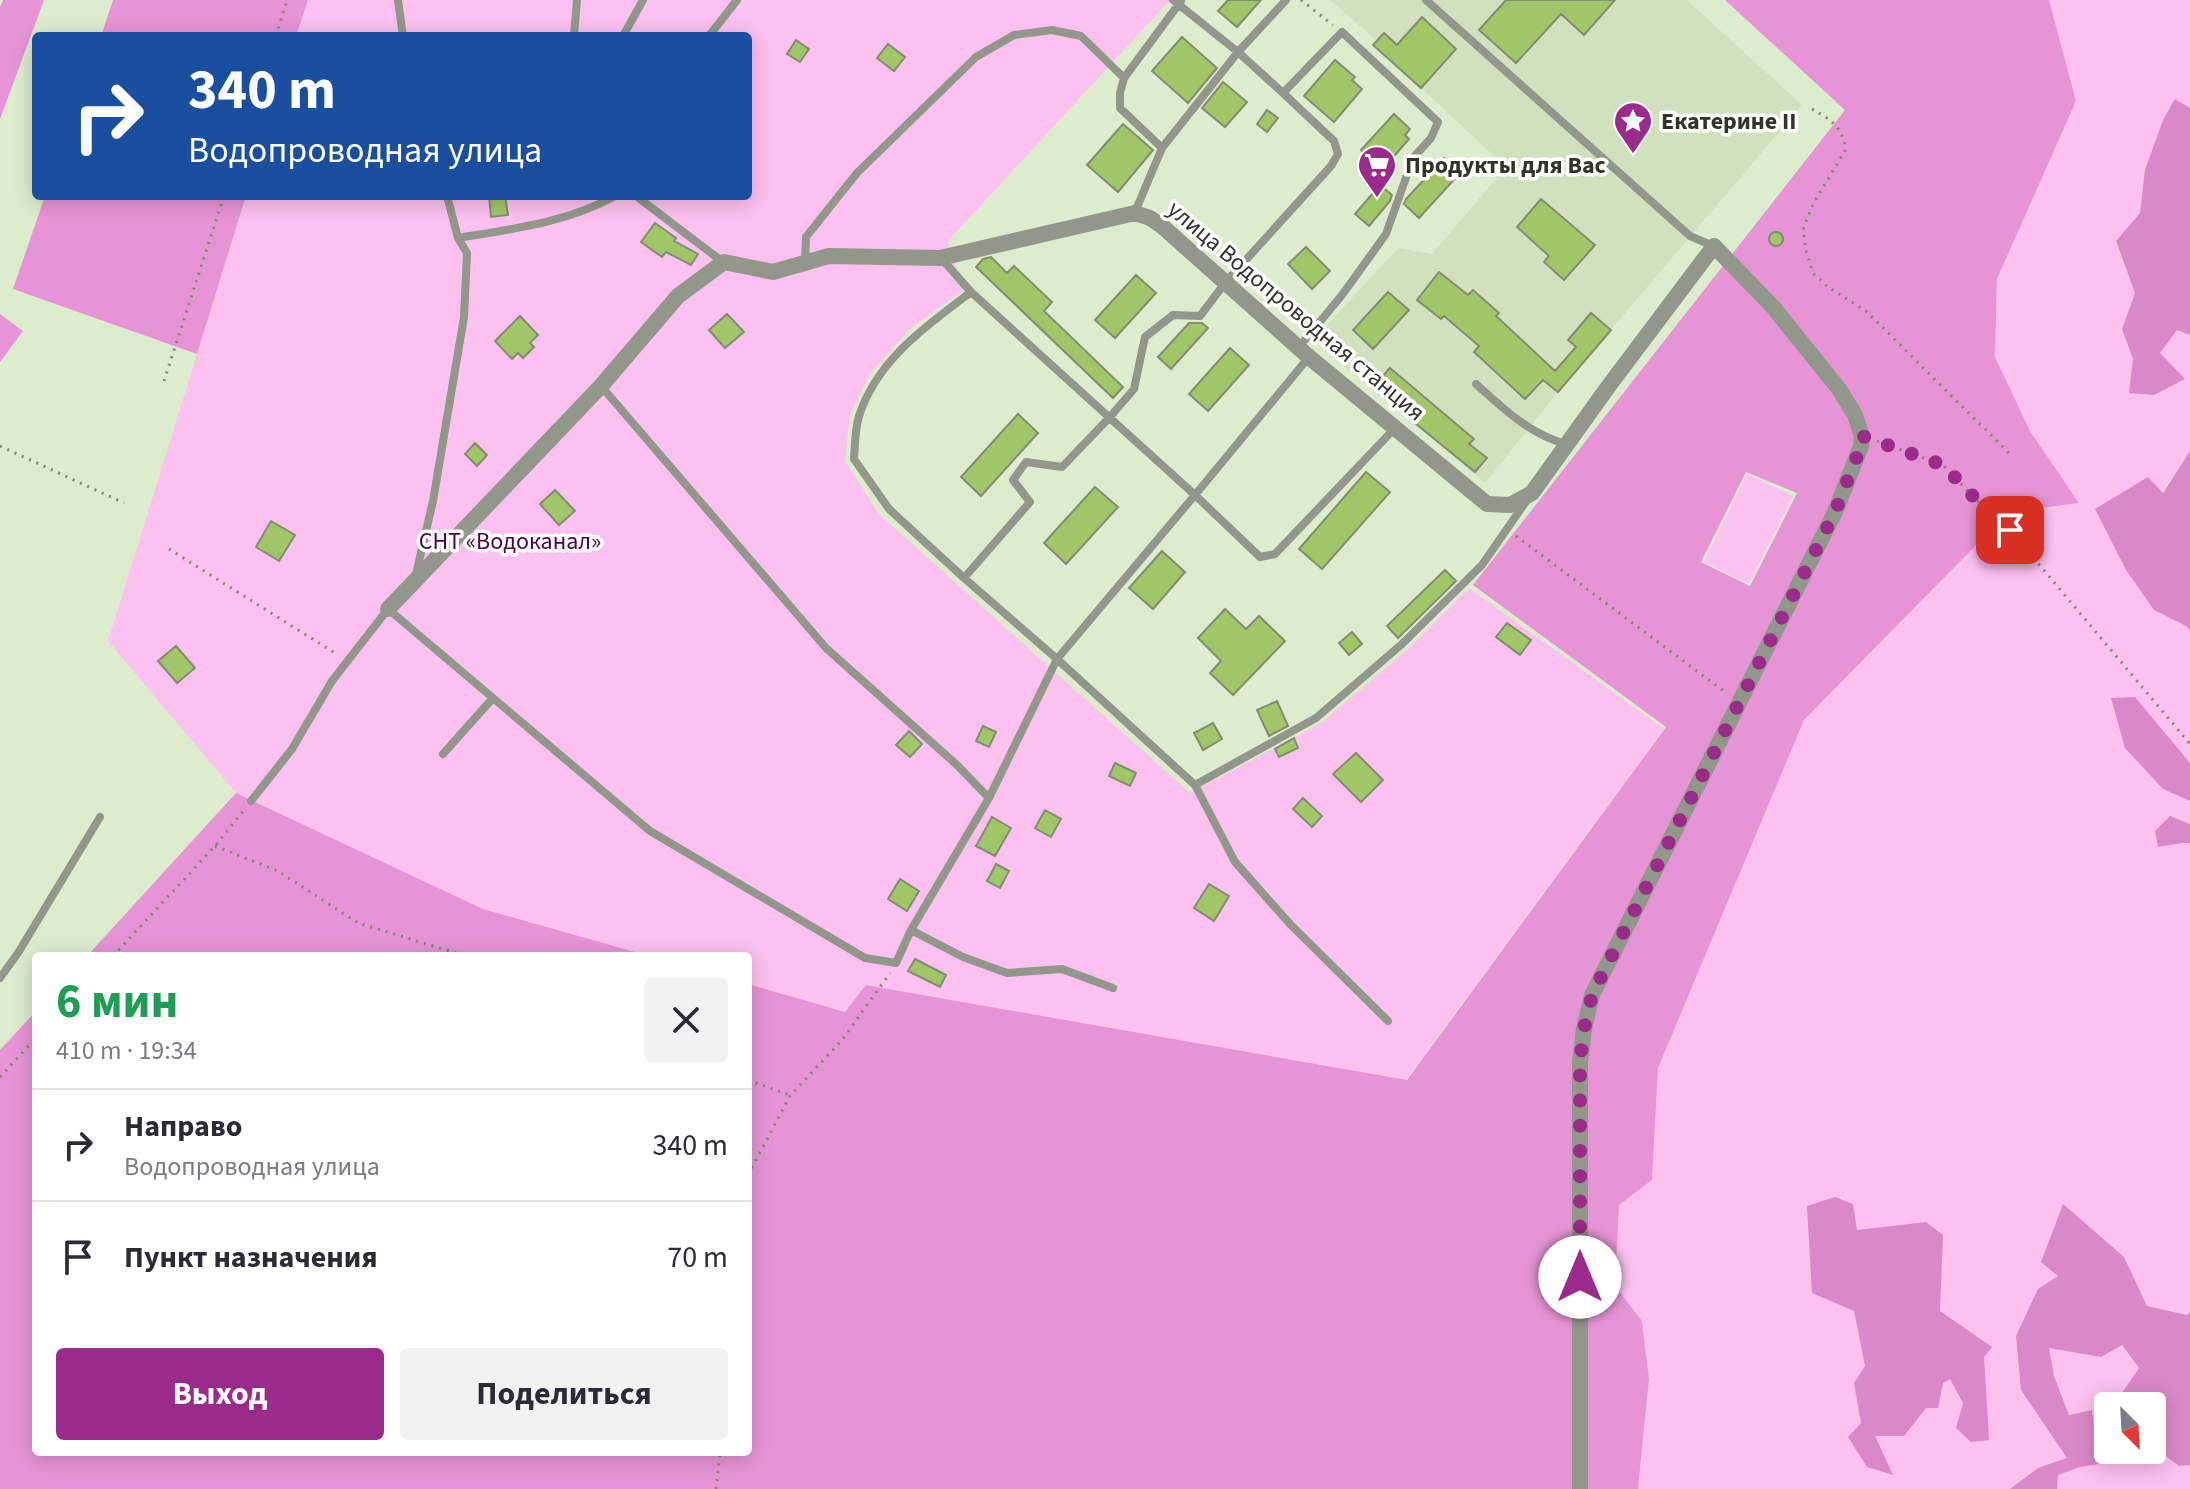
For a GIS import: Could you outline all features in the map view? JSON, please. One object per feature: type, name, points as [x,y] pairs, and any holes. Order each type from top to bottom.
[{"type":"street","name":"улица Водопроводная станция","points":[[724,262],[773,272],[829,256],[940,258],[1135,213],[1163,227],[1304,352],[1487,504],[1510,505],[1532,493]]},
{"type":"street","points":[[1532,493],[1714,246],[1773,307],[1839,389],[1855,415],[1862,436],[1861,446],[1835,512],[1592,995],[1580,1062],[1580,1489]]},
{"type":"street","points":[[388,609],[601,386],[678,296],[724,262]]},
{"type":"lane","points":[[398,0],[402,32]]},
{"type":"lane","points":[[574,32],[577,0]]},
{"type":"lane","points":[[625,32],[643,0]]},
{"type":"lane","points":[[712,32],[737,0]]},
{"type":"lane","points":[[1135,213],[1162,148],[1238,52],[1286,0]]},
{"type":"lane","points":[[1426,0],[1690,236],[1714,246]]},
{"type":"lane","points":[[964,578],[1030,502],[1013,480],[1026,462],[1062,467],[1134,389],[1145,337],[1173,315],[1200,316],[1225,283],[1331,166],[1338,154],[1334,141],[1178,1],[1124,78],[1120,93],[1120,108],[1162,148]]},
{"type":"lane","points":[[805,262],[806,237],[857,173],[976,57],[1014,35],[1052,30],[1081,36],[1124,78]]},
{"type":"lane","points":[[251,801],[292,749],[332,681],[388,609],[650,831],[865,958],[896,963],[911,930],[989,798],[1057,659],[1195,495],[1304,352],[1386,234],[1413,158],[1431,138],[1438,122],[1342,32],[1283,93]]},
{"type":"lane","points":[[414,583],[433,501],[464,317],[467,253],[458,238],[448,200]]},
{"type":"lane","points":[[458,238],[543,224],[591,209],[608,200]]},
{"type":"lane","points":[[641,200],[724,262]]},
{"type":"lane","points":[[940,258],[971,292],[1260,557],[1275,554],[1395,427]]},
{"type":"lane","points":[[971,292],[914,335],[875,380],[859,417],[854,459],[889,509],[1195,785],[1235,862],[1290,924],[1388,1021]]},
{"type":"lane","points":[[1476,384],[1529,429],[1567,445]]},
{"type":"lane","points":[[601,386],[826,648],[957,765],[989,798]]},
{"type":"lane","points":[[1195,785],[1316,718],[1402,644],[1482,565],[1532,493]]},
{"type":"lane","points":[[443,754],[493,698]]},
{"type":"lane","points":[[0,978],[100,817]]},
{"type":"lane","points":[[911,930],[963,957],[1007,973],[1062,969],[1113,988]]},
{"type":"path","points":[[277,32],[287,0]]},
{"type":"path","points":[[1301,0],[1342,32]]},
{"type":"path","points":[[1812,109],[1843,132],[1846,149],[1813,204],[1803,230],[1813,273],[1828,287],[1866,311],[2013,457]]},
{"type":"path","points":[[164,381],[223,200]]},
{"type":"path","points":[[1862,436],[1943,465],[1992,516],[2010,530],[2190,744]]},
{"type":"path","points":[[0,446],[124,503]]},
{"type":"path","points":[[1507,529],[1738,702]]},
{"type":"path","points":[[169,549],[348,661]]},
{"type":"path","points":[[117,952],[215,846],[251,801]]},
{"type":"path","points":[[215,846],[278,871],[358,923],[453,952]]},
{"type":"path","points":[[752,1167],[790,1096],[842,1040],[885,981]]},
{"type":"path","points":[[0,1077],[32,1042]]},
{"type":"path","points":[[752,1082],[790,1096]]},
{"type":"path","points":[[716,1489],[720,1456]]},
{"type":"shaded area","points":[[3,0],[44,0],[0,119],[0,7]]},
{"type":"shaded area","points":[[113,0],[308,0],[297,32],[102,32]]},
{"type":"shaded area","points":[[1330,0],[1687,0],[1802,105],[1558,392],[1485,483],[1324,349],[1319,334],[1398,248],[1432,254],[1506,167],[1421,88],[1377,41]]},
{"type":"shaded area","points":[[1725,0],[2049,0],[2076,101],[1997,279],[1995,357],[2030,431],[2079,503],[1995,514],[1993,528],[1804,720],[1658,1068],[1652,1180],[1619,1205],[1615,1286],[1642,1321],[1649,1379],[1638,1489],[0,1489],[0,1050],[32,1015],[32,1456],[752,1456],[752,985],[845,1012],[866,985],[1407,1080],[1666,727],[1473,585],[1845,110]],"holes":[[[1746,472],[1797,493],[1750,586],[1701,562]]]},
{"type":"shaded area","points":[[2175,99],[2190,108],[2190,335],[2177,330],[2160,353],[2185,379],[2154,395],[2129,393],[2133,359],[2122,329],[2135,293],[2116,241],[2140,213],[2145,170],[2163,120]]},
{"type":"shaded area","points":[[44,200],[245,200],[197,354],[13,289]]},
{"type":"shaded area","points":[[0,314],[23,331],[0,362]]},
{"type":"shaded area","points":[[2190,451],[2190,630],[2154,610],[2126,570],[2095,509],[2148,477],[2163,493]]},
{"type":"shaded area","points":[[2135,697],[2190,763],[2190,801],[2163,789],[2125,748],[2111,698]]},
{"type":"shaded area","points":[[236,793],[483,909],[635,952],[91,952]]},
{"type":"shaded area","points":[[2170,816],[2190,824],[2190,843],[2158,847],[2155,831]]},
{"type":"shaded area","points":[[1835,1197],[1853,1204],[1857,1230],[1926,1222],[1943,1235],[1940,1311],[1992,1347],[1984,1357],[1989,1440],[1971,1442],[1956,1428],[1963,1403],[1950,1379],[1943,1383],[1938,1408],[1926,1408],[1904,1436],[1875,1436],[1893,1475],[1867,1467],[1848,1437],[1861,1423],[1854,1383],[1865,1366],[1854,1311],[1812,1293],[1807,1206]]},
{"type":"shaded area","points":[[2063,1204],[2124,1257],[2147,1306],[2187,1315],[2190,1312],[2190,1465],[2179,1466],[2166,1456],[2166,1392],[2123,1392],[2139,1368],[2122,1345],[2101,1357],[2049,1348],[2054,1376],[2069,1415],[2092,1410],[2094,1464],[2099,1464],[2058,1475],[2057,1489],[2010,1489],[2038,1468],[2067,1458],[2021,1390],[2016,1336],[2038,1289],[2058,1276],[2041,1262]]},
{"type":"green space","name":"СНТ «Водоканал»","points":[[308,0],[1170,0],[948,241],[963,291],[911,328],[870,374],[850,415],[845,461],[879,514],[1190,793],[1321,723],[1406,651],[1469,588],[1664,729],[1406,1080],[866,985],[845,1012],[752,985],[752,952],[635,952],[483,909],[236,793],[108,641],[245,200],[752,200],[752,32],[297,32]]},
{"type":"green space","points":[[2049,0],[2190,0],[2190,108],[2175,100],[2145,170],[2140,213],[2116,242],[2135,293],[2122,329],[2133,359],[2184,379],[2159,353],[2177,330],[2190,335],[2190,451],[2162,493],[2096,510],[2126,570],[2154,610],[2190,630],[2190,763],[2135,698],[2163,789],[2190,801],[2190,824],[2170,816],[2158,847],[2190,843],[2190,1312],[2187,1315],[2147,1306],[2124,1257],[2059,1276],[2021,1390],[2068,1459],[2038,1468],[2010,1489],[1638,1489],[1649,1379],[1642,1321],[1615,1287],[1619,1205],[1652,1180],[1658,1068],[1804,720],[1993,528],[1995,514],[2079,503],[2030,431],[1995,357],[1997,280],[2076,101]]},
{"type":"green space","points":[[1747,474],[1793,496],[1749,584],[1704,562]]},
{"type":"green space","points":[[2121,1344],[2139,1368],[2123,1392],[2094,1392],[2094,1433],[2091,1410],[2069,1415],[2054,1376],[2048,1348],[2101,1357]]},
{"type":"green space","points":[[2166,1456],[2179,1466],[2190,1465],[2190,1489],[2057,1489],[2058,1475],[2080,1467],[2166,1464]]},
{"type":"building","points":[[1228,0],[1261,0],[1237,27],[1218,11]]},
{"type":"building","points":[[1506,0],[1615,0],[1584,35],[1561,14],[1516,63],[1479,30]]},
{"type":"building","points":[[1422,17],[1456,49],[1421,88],[1373,45],[1384,33],[1397,45]]},
{"type":"building","points":[[1182,37],[1217,68],[1188,103],[1152,71]]},
{"type":"building","points":[[796,40],[809,49],[800,62],[787,54]]},
{"type":"building","points":[[888,44],[905,57],[894,71],[877,58]]},
{"type":"building","points":[[1335,60],[1355,77],[1352,80],[1362,89],[1334,122],[1304,96]]},
{"type":"building","points":[[1223,82],[1247,102],[1225,127],[1202,108]]},
{"type":"building","points":[[1267,110],[1278,118],[1267,132],[1257,124]]},
{"type":"building","points":[[1394,114],[1410,129],[1405,135],[1409,139],[1383,169],[1361,150]]},
{"type":"building","points":[[1123,124],[1153,150],[1118,192],[1087,165]]},
{"type":"building","points":[[1444,158],[1460,173],[1419,218],[1404,204],[1406,199]]},
{"type":"building","points":[[1380,185],[1392,195],[1369,226],[1355,214]]},
{"type":"building","points":[[1541,199],[1595,245],[1564,280],[1544,262],[1549,256],[1517,227]]},
{"type":"building","points":[[489,200],[506,200],[508,215],[491,217]]},
{"type":"building","points":[[655,223],[676,238],[674,241],[698,254],[691,265],[666,252],[662,257],[641,242]]},
{"type":"building","points":[[1776,232],[1783,239],[1776,246],[1769,239]]},
{"type":"building","points":[[1306,247],[1330,271],[1312,289],[1288,264]]},
{"type":"building","points":[[991,257],[1007,273],[1014,266],[1052,302],[1044,311],[1123,387],[1113,398],[976,267],[983,259]]},
{"type":"building","points":[[1439,272],[1468,295],[1473,290],[1555,371],[1576,347],[1568,340],[1591,313],[1611,330],[1558,392],[1543,380],[1525,399],[1474,352],[1479,346],[1444,316],[1441,319],[1417,300]]},
{"type":"building","points":[[1136,275],[1156,293],[1115,338],[1095,320]]},
{"type":"building","points":[[1388,292],[1409,310],[1373,349],[1353,330]]},
{"type":"building","points":[[727,314],[744,332],[725,348],[709,330]]},
{"type":"building","points":[[520,316],[538,335],[530,343],[534,347],[523,358],[518,353],[512,359],[495,341]]},
{"type":"building","points":[[1189,323],[1202,323],[1208,328],[1171,369],[1158,357]]},
{"type":"building","points":[[1230,348],[1249,365],[1208,411],[1189,394]]},
{"type":"building","points":[[1390,368],[1474,439],[1469,444],[1487,458],[1475,472],[1372,388]]},
{"type":"building","points":[[1018,414],[1038,433],[981,496],[961,477]]},
{"type":"building","points":[[475,443],[487,455],[477,466],[465,454]]},
{"type":"building","points":[[1366,472],[1390,492],[1322,569],[1299,549]]},
{"type":"building","points":[[1095,487],[1118,507],[1066,564],[1044,543]]},
{"type":"building","points":[[555,490],[575,511],[559,525],[540,504]]},
{"type":"building","points":[[271,521],[295,535],[279,561],[256,547]]},
{"type":"building","points":[[1162,551],[1185,572],[1153,609],[1129,588]]},
{"type":"building","points":[[1445,570],[1456,581],[1398,638],[1387,626]]},
{"type":"building","points":[[1225,609],[1246,629],[1259,616],[1285,641],[1233,695],[1210,673],[1221,661],[1198,638]]},
{"type":"building","points":[[1507,623],[1531,640],[1520,655],[1496,637]]},
{"type":"building","points":[[1352,632],[1362,644],[1349,655],[1339,643]]},
{"type":"building","points":[[176,646],[195,668],[177,683],[158,661]]},
{"type":"building","points":[[1277,701],[1288,726],[1269,736],[1257,710]]},
{"type":"building","points":[[1213,723],[1222,739],[1203,750],[1194,733]]},
{"type":"building","points":[[983,726],[996,732],[989,747],[976,741]]},
{"type":"building","points":[[909,731],[922,744],[910,757],[896,745]]},
{"type":"building","points":[[1294,738],[1298,748],[1279,757],[1275,749]]},
{"type":"building","points":[[1356,753],[1383,780],[1361,802],[1333,774]]},
{"type":"building","points":[[1115,763],[1136,773],[1130,786],[1109,776]]},
{"type":"building","points":[[1303,798],[1322,816],[1312,827],[1293,809]]},
{"type":"building","points":[[1045,810],[1061,819],[1051,837],[1035,828]]},
{"type":"building","points":[[992,817],[1011,828],[995,856],[976,846]]},
{"type":"building","points":[[996,864],[1009,871],[1000,888],[987,881]]},
{"type":"building","points":[[900,879],[919,891],[907,911],[888,899]]},
{"type":"building","points":[[1209,884],[1229,896],[1214,921],[1194,908]]},
{"type":"building","points":[[915,959],[946,975],[940,987],[908,971]]},
{"type":"place","name":"Екатерине II","points":[[1633,155]]},
{"type":"place","name":"Продукты для Вас","points":[[1377,199]]},
{"type":"route","points":[[1580,1277],[1580,1062],[1592,995],[1835,512],[1861,446],[1862,436],[1943,465],[1992,516],[2010,530]]}]
